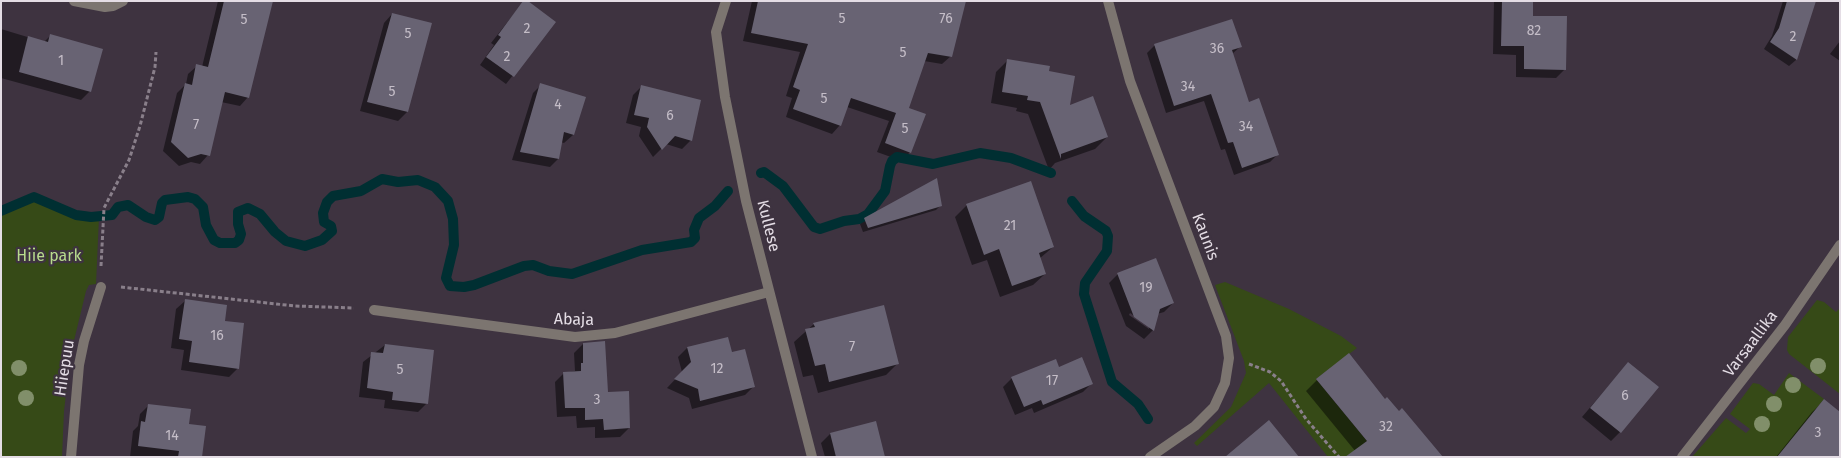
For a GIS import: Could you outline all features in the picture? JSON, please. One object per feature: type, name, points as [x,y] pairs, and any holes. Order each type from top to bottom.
[{"type":"street","points":[[74,1],[96,6],[113,6],[123,1]]},
{"type":"street","name":"Kullese","points":[[726,1],[716,32],[746,201],[812,457]]},
{"type":"street","name":"Kaunis","points":[[1108,1],[1130,81],[1226,336],[1229,358],[1225,383],[1214,407],[1195,426],[1150,457]]},
{"type":"street","name":"Varsaallika","points":[[1682,457],[1785,325],[1840,245]]},
{"type":"street","name":"Hiiepuu","points":[[71,457],[79,365],[84,341],[101,286]]},
{"type":"street","name":"Abaja","points":[[374,310],[575,337],[615,333],[769,292]]},
{"type":"path","points":[[156,52],[153,75],[129,160],[104,208],[101,286],[141,288],[295,306],[374,310]]},
{"type":"path","points":[[1229,358],[1270,372],[1281,381],[1306,419],[1338,457]]},
{"type":"green space","name":"Hiie park","points":[[34,197],[76,215],[99,217],[96,284],[89,285],[86,291],[71,353],[64,411],[62,457],[1,457],[1,211]]},
{"type":"green space","points":[[1225,282],[1289,309],[1341,336],[1357,348],[1316,379],[1367,441],[1364,443],[1375,457],[1328,457],[1269,383],[1197,446],[1194,443],[1231,407],[1246,373],[1244,361],[1215,285]]},
{"type":"green space","points":[[1817,300],[1824,302],[1836,312],[1840,308],[1840,394],[1789,354],[1787,350],[1788,337]]},
{"type":"green space","points":[[1789,373],[1824,399],[1777,457],[1692,457],[1726,418],[1746,433],[1750,429],[1730,414],[1753,383],[1759,384],[1774,395]]},
{"type":"building","points":[[224,1],[273,1],[249,98],[225,92],[210,156],[201,154],[188,158],[171,142],[185,83],[192,85],[196,64],[208,67]]},
{"type":"building","points":[[523,1],[528,1],[556,22],[514,77],[486,57],[501,37],[498,35]]},
{"type":"building","points":[[758,1],[966,1],[952,57],[928,53],[909,108],[926,114],[911,153],[885,143],[896,113],[851,98],[841,126],[793,109],[800,90],[793,87],[808,44],[751,33]]},
{"type":"building","points":[[1502,1],[1533,1],[1533,16],[1567,16],[1566,70],[1524,69],[1524,46],[1501,46]]},
{"type":"building","points":[[1787,1],[1816,1],[1797,60],[1770,42],[1779,28]]},
{"type":"building","points":[[392,13],[432,23],[408,112],[367,102]]},
{"type":"building","points":[[1232,19],[1242,47],[1232,50],[1249,102],[1259,98],[1279,155],[1242,168],[1233,142],[1228,143],[1211,94],[1174,106],[1154,44]]},
{"type":"building","points":[[50,34],[103,49],[91,92],[19,72],[28,36],[48,42]]},
{"type":"building","points":[[1007,59],[1050,66],[1049,71],[1075,76],[1070,105],[1093,96],[1108,137],[1061,154],[1061,159],[1040,102],[1027,100],[1028,96],[1002,92]]},
{"type":"building","points":[[540,83],[586,97],[574,135],[564,132],[559,159],[520,152]]},
{"type":"building","points":[[641,85],[701,100],[692,141],[675,136],[662,150],[647,127],[649,118],[634,115]]},
{"type":"building","points":[[937,178],[942,206],[868,228],[864,218]]},
{"type":"building","points":[[1031,181],[1054,247],[1039,253],[1046,274],[1012,286],[999,249],[984,255],[966,204]]},
{"type":"building","points":[[1156,258],[1174,303],[1160,309],[1154,331],[1134,317],[1117,273]]},
{"type":"building","points":[[185,299],[227,305],[225,321],[244,323],[239,369],[189,362],[192,341],[179,339]]},
{"type":"building","points":[[884,305],[899,364],[829,382],[825,364],[815,366],[805,329],[815,327],[813,323]]},
{"type":"building","points":[[728,337],[732,352],[745,349],[755,387],[700,401],[698,389],[674,379],[691,362],[687,347]]},
{"type":"building","points":[[605,341],[608,392],[629,391],[630,428],[604,430],[603,419],[585,420],[585,408],[565,408],[563,372],[581,371],[583,343]]},
{"type":"building","points":[[385,344],[434,350],[428,404],[392,400],[393,392],[367,388],[371,352],[383,353]]},
{"type":"building","points":[[1349,353],[1385,399],[1387,397],[1399,411],[1402,408],[1443,457],[1345,457],[1367,441],[1316,379]]},
{"type":"building","points":[[1082,357],[1093,384],[1043,405],[1041,400],[1024,407],[1011,377],[1056,359],[1059,367]]},
{"type":"building","points":[[1628,362],[1659,387],[1621,433],[1590,408]]},
{"type":"building","points":[[1824,399],[1840,412],[1840,457],[1777,457]]},
{"type":"building","points":[[148,404],[191,409],[189,424],[206,426],[202,457],[178,457],[179,451],[138,446],[141,421],[145,422]]},
{"type":"building","points":[[1269,420],[1299,457],[1225,457]]},
{"type":"building","points":[[876,421],[885,457],[836,457],[830,433]]},
{"type":"waterway","points":[[761,173],[764,172],[783,186],[814,227],[820,229],[844,221],[859,219],[868,214],[885,191],[890,166],[897,157],[933,164],[980,153],[1011,158],[1051,173]]},
{"type":"waterway","points":[[1,211],[34,197],[76,215],[91,217],[112,215],[118,207],[128,205],[146,217],[155,220],[159,217],[162,203],[165,200],[188,197],[195,199],[203,207],[206,225],[214,240],[220,243],[235,243],[239,240],[241,234],[238,224],[238,212],[248,208],[260,214],[275,232],[286,241],[305,246],[322,240],[332,231],[331,226],[324,222],[323,213],[327,202],[333,196],[361,191],[382,179],[398,182],[418,180],[435,187],[448,201],[453,219],[454,245],[446,278],[450,286],[464,287],[524,266],[533,265],[549,271],[572,274],[642,250],[691,242],[695,238],[694,230],[699,218],[715,206],[728,191]]},
{"type":"waterway","points":[[1072,201],[1084,216],[1106,231],[1108,236],[1107,251],[1085,283],[1084,294],[1112,382],[1138,404],[1148,419]]}]
